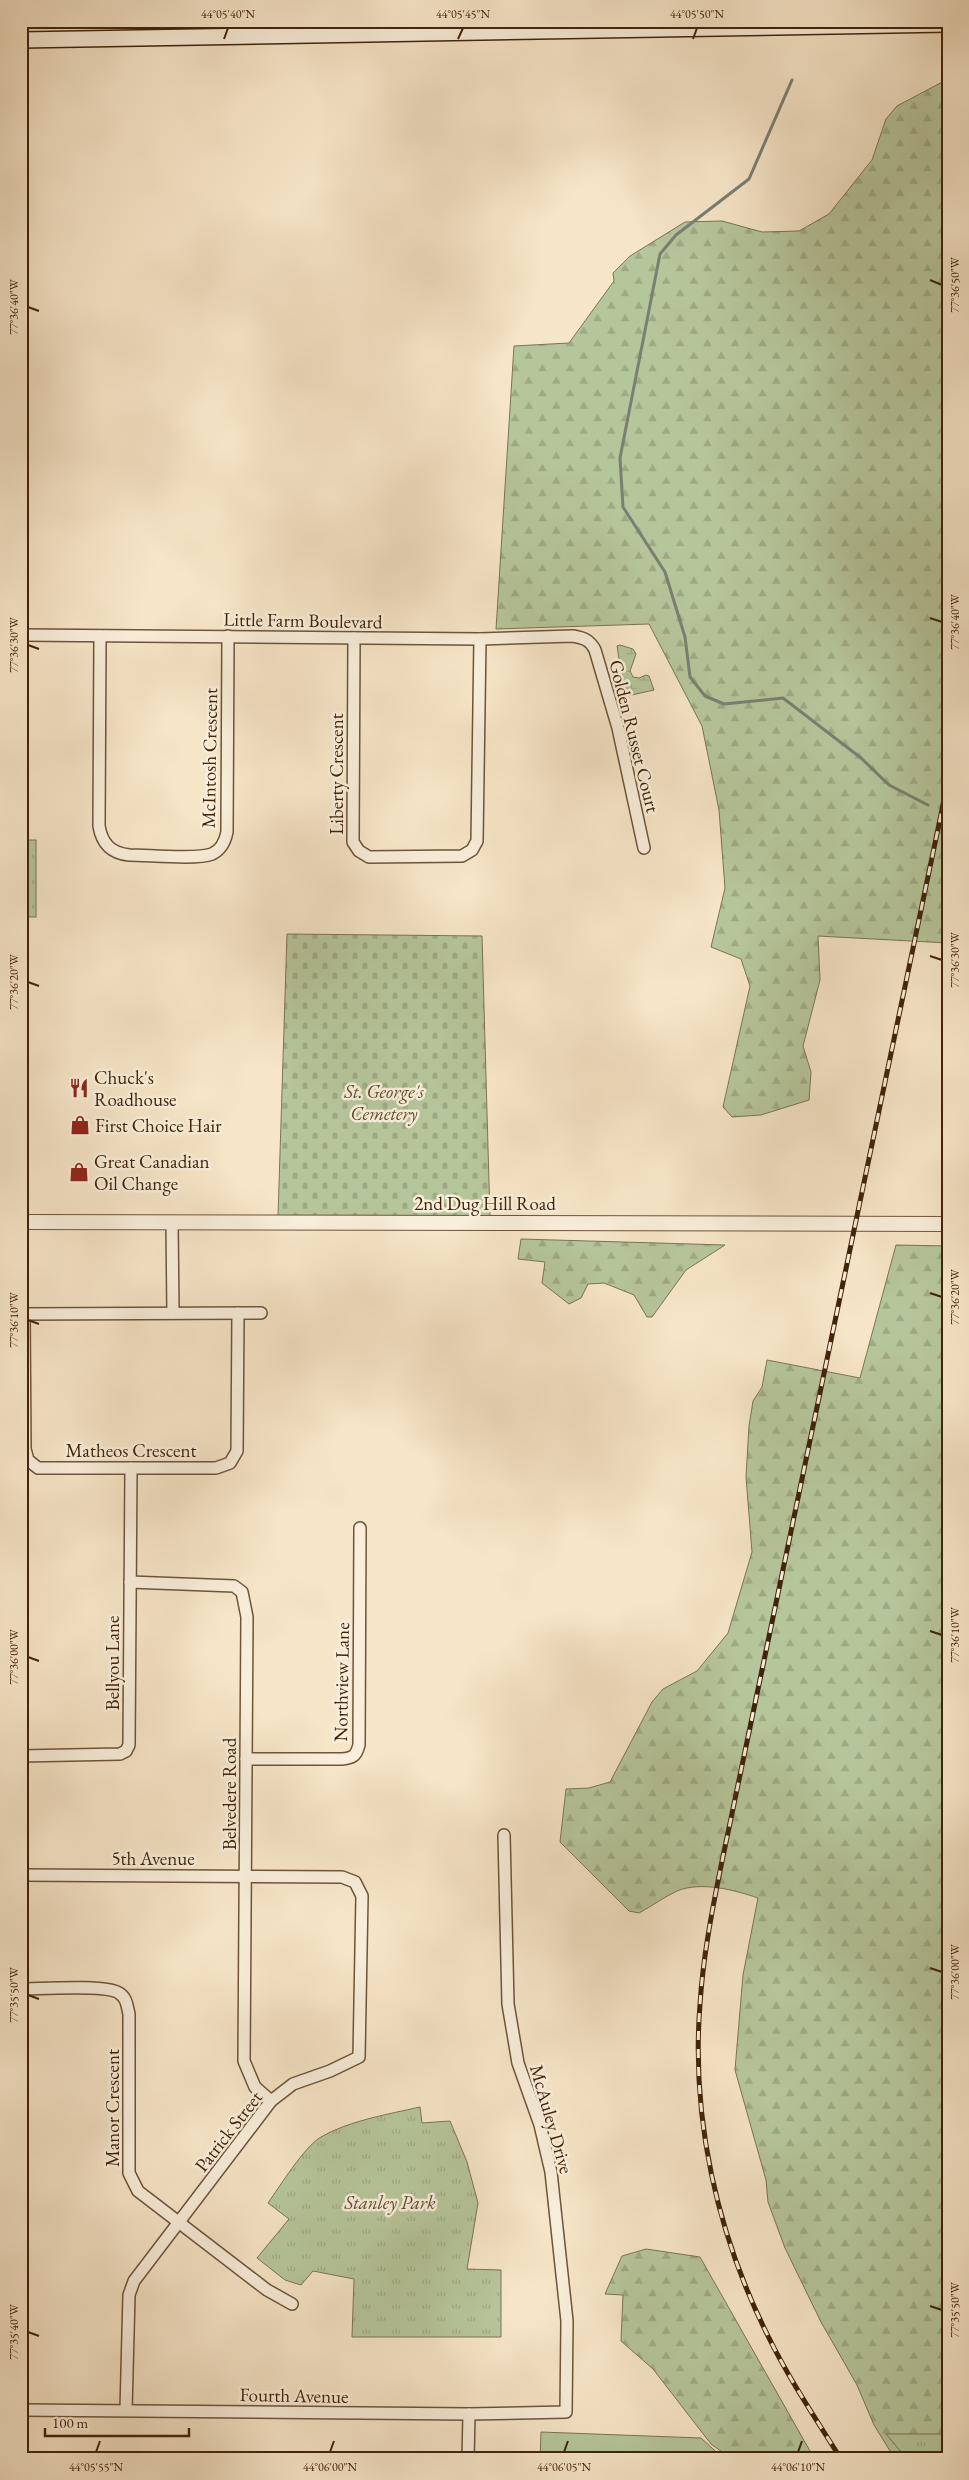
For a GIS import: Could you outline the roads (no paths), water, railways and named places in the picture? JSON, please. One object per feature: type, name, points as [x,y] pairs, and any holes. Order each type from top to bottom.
[{"type":"main road","points":[[21,40],[948,24]]},
{"type":"street","name":"Little Farm Boulevard","points":[[21,635],[480,639],[573,636],[585,638]]},
{"type":"street","name":"McIntosh Crescent","points":[[100,636],[99,826],[105,844],[120,854],[129,855],[204,855],[213,853],[225,841],[227,822],[228,636]]},
{"type":"street","name":"Liberty Crescent","points":[[354,638],[353,842],[359,851],[369,857],[462,856],[472,850],[478,841],[480,639]]},
{"type":"street","name":"Golden Russet Court","points":[[585,638],[592,643],[595,650],[618,728],[644,848]]},
{"type":"street","name":"2nd Dug Hill Road","points":[[21,1222],[948,1224]]},
{"type":"street","points":[[172,1222],[173,1314]]},
{"type":"street","name":"Matheos Crescent","points":[[23,1314],[25,1449],[28,1460],[38,1468],[216,1468],[230,1462],[237,1451],[238,1313]]},
{"type":"street","points":[[23,1314],[262,1313]]},
{"type":"street","name":"Bellyou Lane","points":[[21,1756],[104,1755],[126,1751],[129,1745],[131,1468]]},
{"type":"street","name":"Northview Lane","points":[[246,1759],[342,1759],[352,1758],[357,1754],[359,1745],[360,1528]]},
{"type":"street","name":"Belvedere Road","points":[[130,1582],[234,1586],[242,1592],[247,1617],[247,1876],[244,2061],[255,2087],[271,2101]]},
{"type":"street","name":"McAuley Drive","points":[[504,1835],[508,2004],[518,2063],[540,2125],[551,2172],[567,2321],[566,2412]]},
{"type":"street","name":"5th Avenue","points":[[21,1875],[345,1878]]},
{"type":"street","name":"Patrick Street","points":[[126,2410],[129,2295],[134,2281],[271,2101],[293,2084],[330,2071],[359,2057],[362,1896],[355,1882],[345,1878]]},
{"type":"street","name":"Manor Crescent","points":[[21,1989],[105,1989],[119,1993],[126,2000],[129,2014],[129,2173],[138,2191],[266,2290],[292,2304]]},
{"type":"street","name":"Fourth Avenue","points":[[21,2410],[469,2414],[566,2412]]},
{"type":"street","points":[[468,2459],[469,2414]]},
{"type":"waterway","points":[[792,80],[749,179],[676,235],[660,254],[620,458],[623,507],[665,572],[685,637],[690,677],[705,696],[724,704],[783,698],[861,758],[889,785],[928,805]]},
{"type":"railway","points":[[841,2459],[794,2383],[768,2336],[750,2297],[722,2216],[704,2132],[700,2090],[698,2047],[701,1986],[721,1866],[948,781]]},
{"type":"place","name":"Chuck's Roadhouse","points":[[79,1088]]},
{"type":"place","name":"First Choice Hair","points":[[80,1125]]},
{"type":"place","name":"Great Canadian Oil Change","points":[[79,1172]]},
{"type":"park label","name":"St. George's Cemetery","points":[[384,1102]]},
{"type":"park label","name":"Stanley Park","points":[[390,2202]]}]
